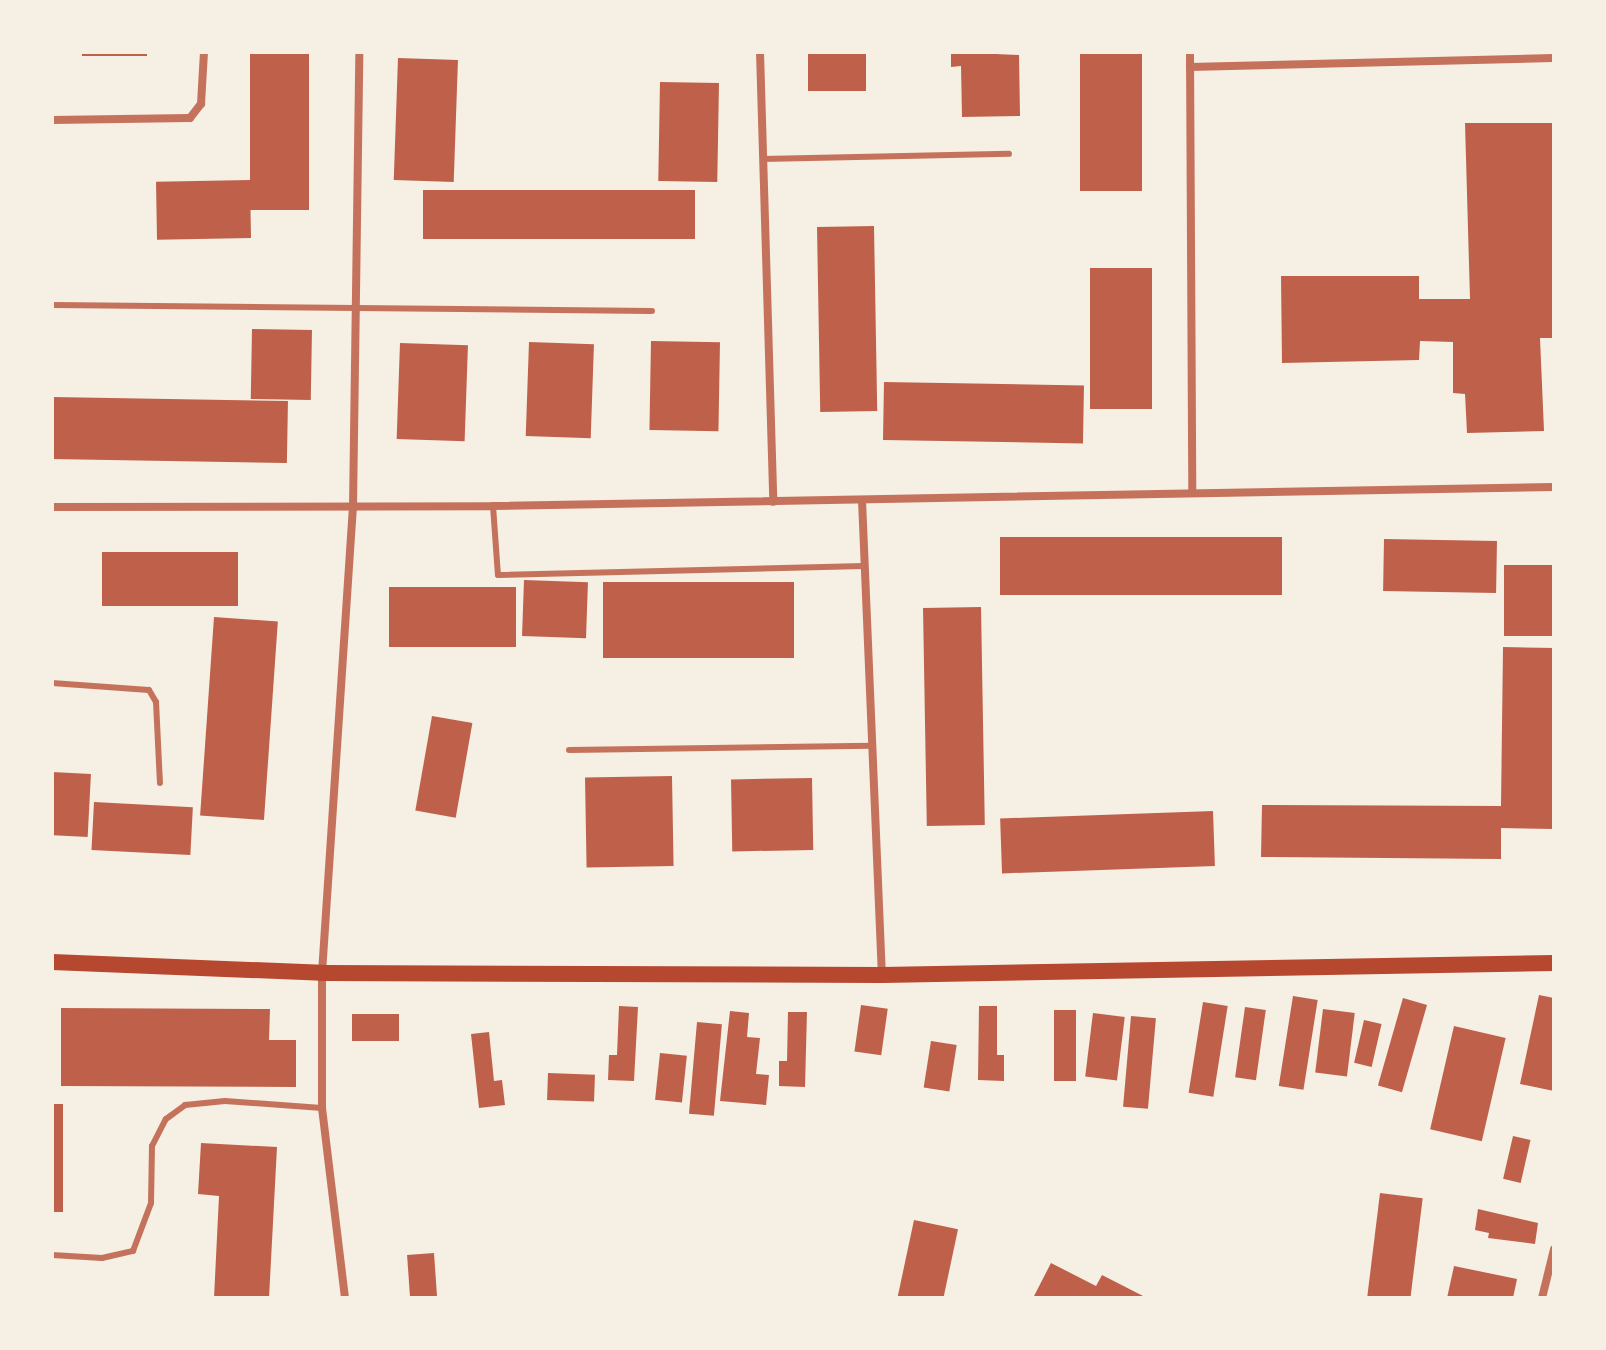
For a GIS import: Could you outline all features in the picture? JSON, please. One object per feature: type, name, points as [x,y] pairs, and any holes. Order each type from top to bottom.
[{"type":"main road","points":[[52,962],[322,973],[882,975],[1554,963]]},
{"type":"street","points":[[52,120],[190,118],[201,104],[204,52]]},
{"type":"street","points":[[345,1298],[322,1108],[322,973],[353,508],[359,52]]},
{"type":"street","points":[[760,52],[773,502]]},
{"type":"street","points":[[1190,52],[1192,493]]},
{"type":"street","points":[[1190,67],[1554,58]]},
{"type":"street","points":[[52,507],[353,508],[1554,487]]},
{"type":"street","points":[[862,500],[882,975]]},
{"type":"street","points":[[1542,1298],[1554,1249]]},
{"type":"lane","points":[[763,159],[1009,154]]},
{"type":"lane","points":[[52,305],[652,311]]},
{"type":"lane","points":[[493,506],[498,575],[864,566]]},
{"type":"lane","points":[[52,683],[149,690],[156,702],[160,783]]},
{"type":"lane","points":[[569,750],[872,746]]},
{"type":"lane","points":[[52,1255],[102,1258],[133,1251],[151,1203],[152,1146],[166,1119],[185,1105],[225,1101],[322,1108]]},
{"type":"building","points":[[82,52],[147,52],[147,56],[82,56]]},
{"type":"building","points":[[250,52],[309,52],[309,210],[250,210]]},
{"type":"building","points":[[808,52],[866,52],[866,91],[808,91]]},
{"type":"building","points":[[951,52],[1019,55],[1020,116],[962,117],[961,66],[951,67]]},
{"type":"building","points":[[1080,52],[1142,52],[1142,191],[1080,191]]},
{"type":"building","points":[[398,58],[458,60],[454,182],[394,180]]},
{"type":"building","points":[[660,82],[719,83],[717,182],[658,181]]},
{"type":"building","points":[[1465,123],[1554,123],[1554,338],[1540,338],[1544,431],[1467,433],[1465,394],[1453,393],[1453,342],[1420,341],[1419,360],[1282,363],[1281,276],[1419,276],[1419,299],[1470,299]]},
{"type":"building","points":[[250,180],[251,238],[157,240],[156,182]]},
{"type":"building","points":[[423,190],[695,190],[695,239],[423,239]]},
{"type":"building","points":[[874,226],[877,411],[820,412],[817,227]]},
{"type":"building","points":[[1090,268],[1152,268],[1152,409],[1090,409]]},
{"type":"building","points":[[252,329],[312,330],[311,400],[251,399]]},
{"type":"building","points":[[651,341],[720,342],[718,431],[649,430]]},
{"type":"building","points":[[529,342],[594,344],[591,438],[526,436]]},
{"type":"building","points":[[400,343],[468,345],[465,441],[397,439]]},
{"type":"building","points":[[884,382],[1084,385],[1083,443],[883,440]]},
{"type":"building","points":[[52,397],[288,401],[287,463],[52,459]]},
{"type":"building","points":[[1000,537],[1282,537],[1282,595],[1000,595]]},
{"type":"building","points":[[1384,539],[1497,541],[1496,593],[1383,591]]},
{"type":"building","points":[[102,552],[238,552],[238,606],[102,606]]},
{"type":"building","points":[[1504,565],[1554,565],[1554,636],[1504,636]]},
{"type":"building","points":[[524,580],[588,582],[586,638],[522,636]]},
{"type":"building","points":[[603,582],[794,582],[794,658],[603,658]]},
{"type":"building","points":[[389,587],[516,587],[516,647],[389,647]]},
{"type":"building","points":[[981,607],[985,825],[927,826],[923,608]]},
{"type":"building","points":[[214,617],[278,621],[264,820],[200,816]]},
{"type":"building","points":[[1503,647],[1554,648],[1554,829],[1501,828],[1501,859],[1261,857],[1262,805],[1501,806]]},
{"type":"building","points":[[432,716],[472,723],[456,818],[415,811]]},
{"type":"building","points":[[52,772],[91,774],[88,837],[52,835]]},
{"type":"building","points":[[672,776],[674,866],[587,868],[585,778]]},
{"type":"building","points":[[812,778],[813,850],[732,851],[731,779]]},
{"type":"building","points":[[94,802],[193,807],[190,855],[91,850]]},
{"type":"building","points":[[1213,811],[1215,866],[1002,873],[1000,818]]},
{"type":"building","points":[[1539,995],[1554,998],[1554,1091],[1520,1084]]},
{"type":"building","points":[[1293,996],[1318,1000],[1303,1090],[1279,1086]]},
{"type":"building","points":[[1403,998],[1427,1005],[1402,1092],[1378,1085]]},
{"type":"building","points":[[1203,1002],[1228,1006],[1213,1097],[1189,1093]]},
{"type":"building","points":[[861,1005],[888,1009],[881,1055],[854,1052]]},
{"type":"building","points":[[619,1006],[638,1007],[634,1081],[608,1080],[609,1055],[617,1055]]},
{"type":"building","points":[[979,1006],[997,1006],[997,1055],[1004,1055],[1004,1081],[978,1080]]},
{"type":"building","points":[[1245,1007],[1266,1010],[1256,1080],[1235,1077]]},
{"type":"building","points":[[61,1008],[270,1009],[269,1040],[296,1040],[296,1087],[61,1086]]},
{"type":"building","points":[[1323,1009],[1355,1013],[1347,1076],[1315,1073]]},
{"type":"building","points":[[1054,1010],[1076,1010],[1076,1081],[1054,1081]]},
{"type":"building","points":[[730,1011],[749,1013],[747,1037],[760,1038],[756,1074],[769,1075],[766,1105],[720,1101]]},
{"type":"building","points":[[788,1012],[807,1012],[805,1087],[779,1086],[779,1061],[787,1061]]},
{"type":"building","points":[[1093,1013],[1125,1017],[1117,1080],[1085,1077]]},
{"type":"building","points":[[352,1014],[399,1014],[399,1041],[352,1041]]},
{"type":"building","points":[[1131,1016],[1156,1018],[1148,1109],[1123,1107]]},
{"type":"building","points":[[1364,1020],[1382,1024],[1372,1067],[1354,1063]]},
{"type":"building","points":[[697,1022],[722,1024],[714,1116],[689,1114]]},
{"type":"building","points":[[1454,1026],[1506,1038],[1482,1141],[1430,1129]]},
{"type":"building","points":[[489,1032],[494,1081],[502,1080],[505,1105],[479,1108],[471,1034]]},
{"type":"building","points":[[931,1041],[957,1045],[949,1091],[924,1087]]},
{"type":"building","points":[[660,1053],[687,1056],[682,1103],[655,1100]]},
{"type":"building","points":[[548,1073],[595,1075],[594,1102],[547,1100]]},
{"type":"building","points":[[52,1104],[63,1104],[63,1212],[52,1212]]},
{"type":"building","points":[[1513,1136],[1531,1140],[1521,1183],[1503,1179]]},
{"type":"building","points":[[201,1143],[277,1147],[269,1298],[214,1298],[219,1196],[198,1194]]},
{"type":"building","points":[[1380,1193],[1423,1198],[1410,1298],[1367,1298]]},
{"type":"building","points":[[1478,1209],[1538,1223],[1535,1244],[1488,1238],[1489,1233],[1475,1230]]},
{"type":"building","points":[[914,1220],[958,1229],[943,1298],[897,1298]]},
{"type":"building","points":[[434,1253],[437,1298],[410,1298],[407,1255]]},
{"type":"building","points":[[1051,1263],[1096,1286],[1102,1275],[1147,1298],[1033,1298]]},
{"type":"building","points":[[1454,1266],[1517,1279],[1513,1298],[1447,1298]]}]
